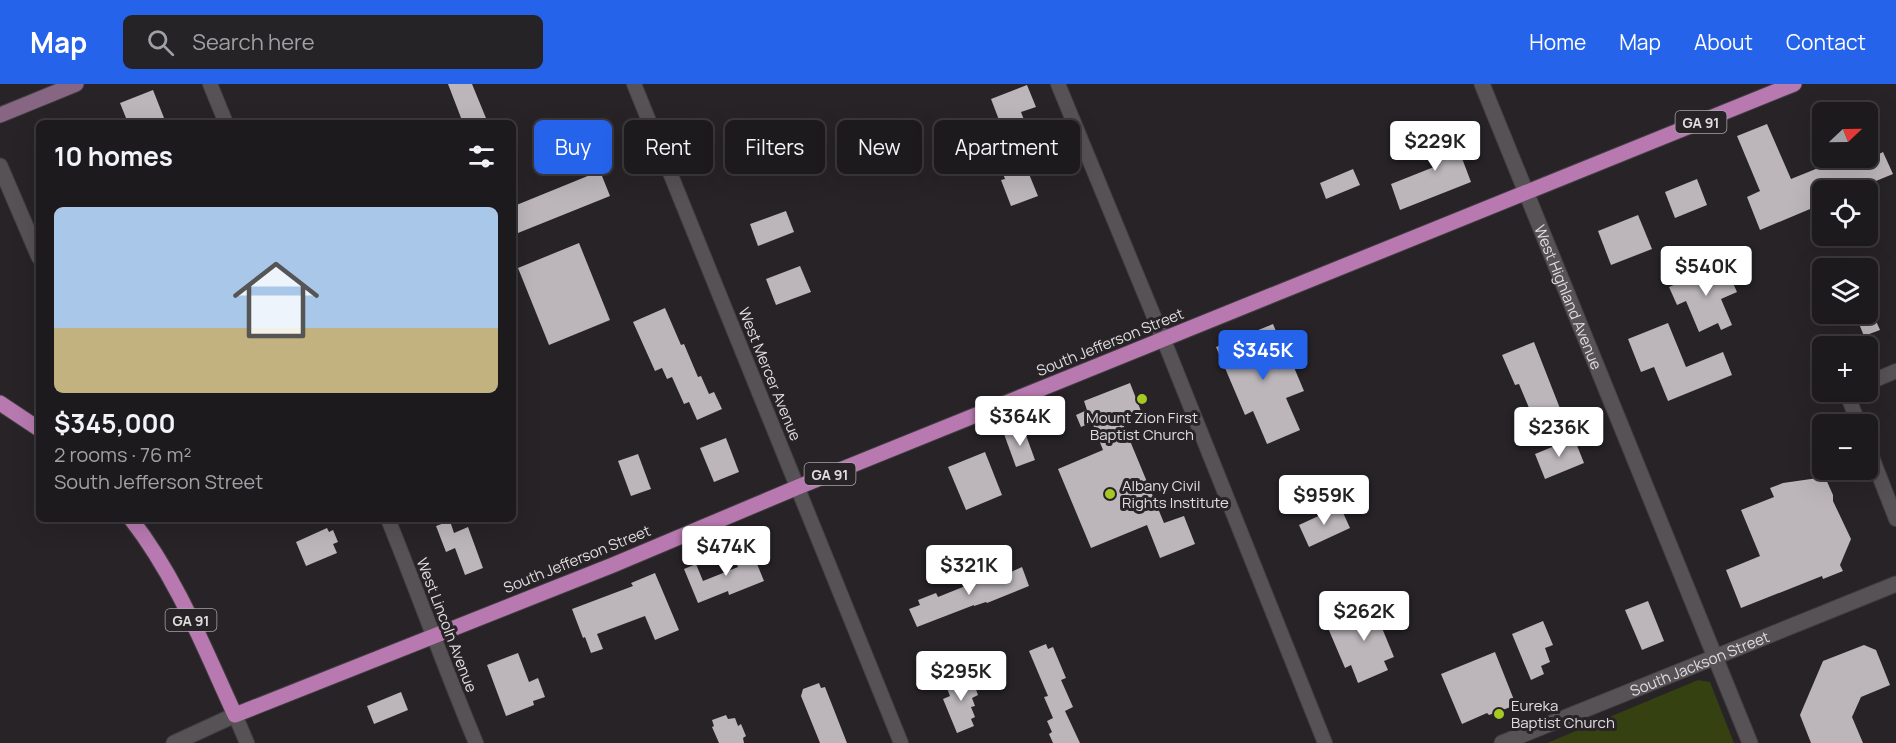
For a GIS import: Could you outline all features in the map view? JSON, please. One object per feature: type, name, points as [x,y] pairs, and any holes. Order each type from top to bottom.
[{"type":"main road","points":[[0,115],[76,84]]},
{"type":"main road","name":"South Jefferson Street","points":[[235,716],[613,565],[798,487],[1794,84]]},
{"type":"main road","points":[[0,403],[36,427]]},
{"type":"main road","name":"GA 91","points":[[133,522],[175,586],[235,716]]},
{"type":"street","points":[[210,84],[225,120]]},
{"type":"street","name":"West Mercer Avenue","points":[[634,84],[901,743]]},
{"type":"street","points":[[1058,84],[1325,743]]},
{"type":"street","name":"West Highland Avenue","points":[[1482,84],[1750,743]]},
{"type":"street","points":[[0,166],[36,250]]},
{"type":"street","points":[[1878,379],[1896,371]]},
{"type":"street","points":[[1878,473],[1896,519]]},
{"type":"street","name":"West Lincoln Avenue","points":[[389,522],[476,743]]},
{"type":"street","name":"South Jackson Street","points":[[1502,743],[1896,584]]},
{"type":"street","points":[[235,716],[247,743]]},
{"type":"street","name":"South Jefferson Street","points":[[174,743],[235,716]]},
{"type":"green space","points":[[1698,680],[1710,682],[1734,743],[1547,743]]},
{"type":"building","points":[[448,84],[472,84],[487,120],[462,120]]},
{"type":"building","points":[[1027,85],[1036,107],[1021,112],[1024,120],[999,120],[991,99]]},
{"type":"building","points":[[153,90],[165,120],[127,120],[120,103]]},
{"type":"building","points":[[1449,124],[1471,182],[1400,210],[1391,184],[1439,165],[1427,133]]},
{"type":"building","points":[[1767,124],[1791,179],[1818,168],[1878,168],[1878,154],[1883,152],[1893,174],[1878,180],[1812,180],[1812,208],[1760,230],[1747,197],[1760,191],[1737,136]]},
{"type":"building","points":[[1353,169],[1360,185],[1326,199],[1320,183]]},
{"type":"building","points":[[593,174],[601,174],[610,196],[516,234],[516,205]]},
{"type":"building","points":[[1003,174],[1029,174],[1038,196],[1011,206],[1001,180],[1005,179]]},
{"type":"building","points":[[1697,179],[1707,205],[1675,218],[1665,192]]},
{"type":"building","points":[[786,211],[794,232],[758,246],[750,224]]},
{"type":"building","points":[[1638,215],[1652,249],[1611,265],[1598,231]]},
{"type":"building","points":[[579,243],[610,320],[549,345],[518,268]]},
{"type":"building","points":[[1724,263],[1737,292],[1721,299],[1732,325],[1721,330],[1718,323],[1699,332],[1686,301],[1677,305],[1669,287]]},
{"type":"building","points":[[800,266],[811,292],[776,305],[766,279]]},
{"type":"building","points":[[665,308],[698,377],[701,376],[709,394],[714,392],[722,409],[697,420],[689,402],[684,404],[672,377],[667,379],[662,368],[655,371],[633,322]]},
{"type":"building","points":[[1668,323],[1686,367],[1723,352],[1732,375],[1668,401],[1654,367],[1641,372],[1628,339]]},
{"type":"building","points":[[1273,324],[1304,391],[1286,398],[1300,430],[1267,444],[1253,411],[1245,415],[1216,347]]},
{"type":"building","points":[[1859,324],[1877,324],[1880,330],[1864,336]]},
{"type":"building","points":[[1534,342],[1561,411],[1535,422],[1519,384],[1515,385],[1502,355]]},
{"type":"building","name":"Albany Civil Rights Institute","points":[[1130,383],[1141,411],[1121,419],[1164,523],[1184,516],[1195,544],[1160,558],[1147,525],[1091,548],[1058,469],[1103,450],[1092,422],[1081,427],[1076,415],[1087,410],[1084,401]]},
{"type":"building","points":[[1023,427],[1035,460],[1016,467],[1004,434]]},
{"type":"building","points":[[726,438],[739,472],[714,482],[700,448]]},
{"type":"building","points":[[1574,438],[1584,463],[1545,479],[1535,454]]},
{"type":"building","points":[[985,452],[1002,495],[966,510],[948,467]]},
{"type":"building","points":[[638,454],[651,489],[631,496],[618,461]]},
{"type":"building","points":[[1812,479],[1826,480],[1833,495],[1833,501],[1851,539],[1840,565],[1843,571],[1823,579],[1822,576],[1741,608],[1726,570],[1760,556],[1741,510],[1774,497],[1770,488],[1783,483]]},
{"type":"building","points":[[1340,506],[1350,528],[1309,547],[1299,525]]},
{"type":"building","points":[[450,522],[454,533],[468,527],[483,568],[465,575],[455,548],[446,552],[436,526]]},
{"type":"building","points":[[327,528],[329,532],[333,530],[338,542],[333,544],[337,553],[306,566],[296,542]]},
{"type":"building","points":[[746,544],[764,581],[729,595],[728,591],[698,603],[684,569],[696,564],[703,581],[738,567],[731,551]]},
{"type":"building","points":[[1022,567],[1029,586],[917,627],[909,609],[920,605],[918,600],[936,593],[938,597],[1010,568],[1011,572]]},
{"type":"building","points":[[655,573],[679,630],[655,640],[645,616],[597,634],[603,649],[591,653],[572,609],[633,586],[631,583]]},
{"type":"building","points":[[1648,601],[1664,641],[1642,650],[1625,610]]},
{"type":"building","points":[[1381,602],[1390,624],[1382,628],[1394,657],[1384,661],[1388,670],[1358,683],[1351,665],[1345,668],[1328,628],[1354,617],[1353,613]]},
{"type":"building","points":[[1543,621],[1553,645],[1545,648],[1550,662],[1541,666],[1544,674],[1531,680],[1512,634]]},
{"type":"building","points":[[1046,644],[1048,649],[1053,647],[1066,678],[1061,680],[1073,707],[1065,711],[1080,743],[1053,743],[1049,734],[1052,732],[1047,721],[1053,718],[1044,697],[1048,696],[1029,651]]},
{"type":"building","points":[[1864,645],[1876,650],[1890,685],[1861,697],[1852,717],[1863,743],[1811,743],[1800,715],[1823,661]]},
{"type":"building","points":[[1495,652],[1516,705],[1489,715],[1487,713],[1462,724],[1441,674]]},
{"type":"building","points":[[518,653],[529,682],[538,678],[545,697],[533,701],[534,705],[506,716],[487,665]]},
{"type":"building","points":[[963,673],[968,683],[973,681],[978,695],[972,698],[975,706],[971,707],[975,717],[971,719],[974,726],[957,733],[943,699],[950,696],[944,681]]},
{"type":"building","points":[[819,683],[821,688],[825,687],[847,743],[820,743],[801,696],[803,689]]},
{"type":"building","points":[[401,692],[408,710],[374,724],[367,706]]},
{"type":"building","points":[[726,715],[728,719],[735,718],[738,726],[741,724],[746,736],[743,738],[744,743],[719,743],[712,727],[714,726],[712,720]]},
{"type":"place","name":"Mount Zion First Baptist Church","points":[[1142,399]]},
{"type":"place","name":"Albany Civil Rights Institute","points":[[1110,494]]},
{"type":"place","name":"Eureka Baptist Church","points":[[1499,714]]}]
